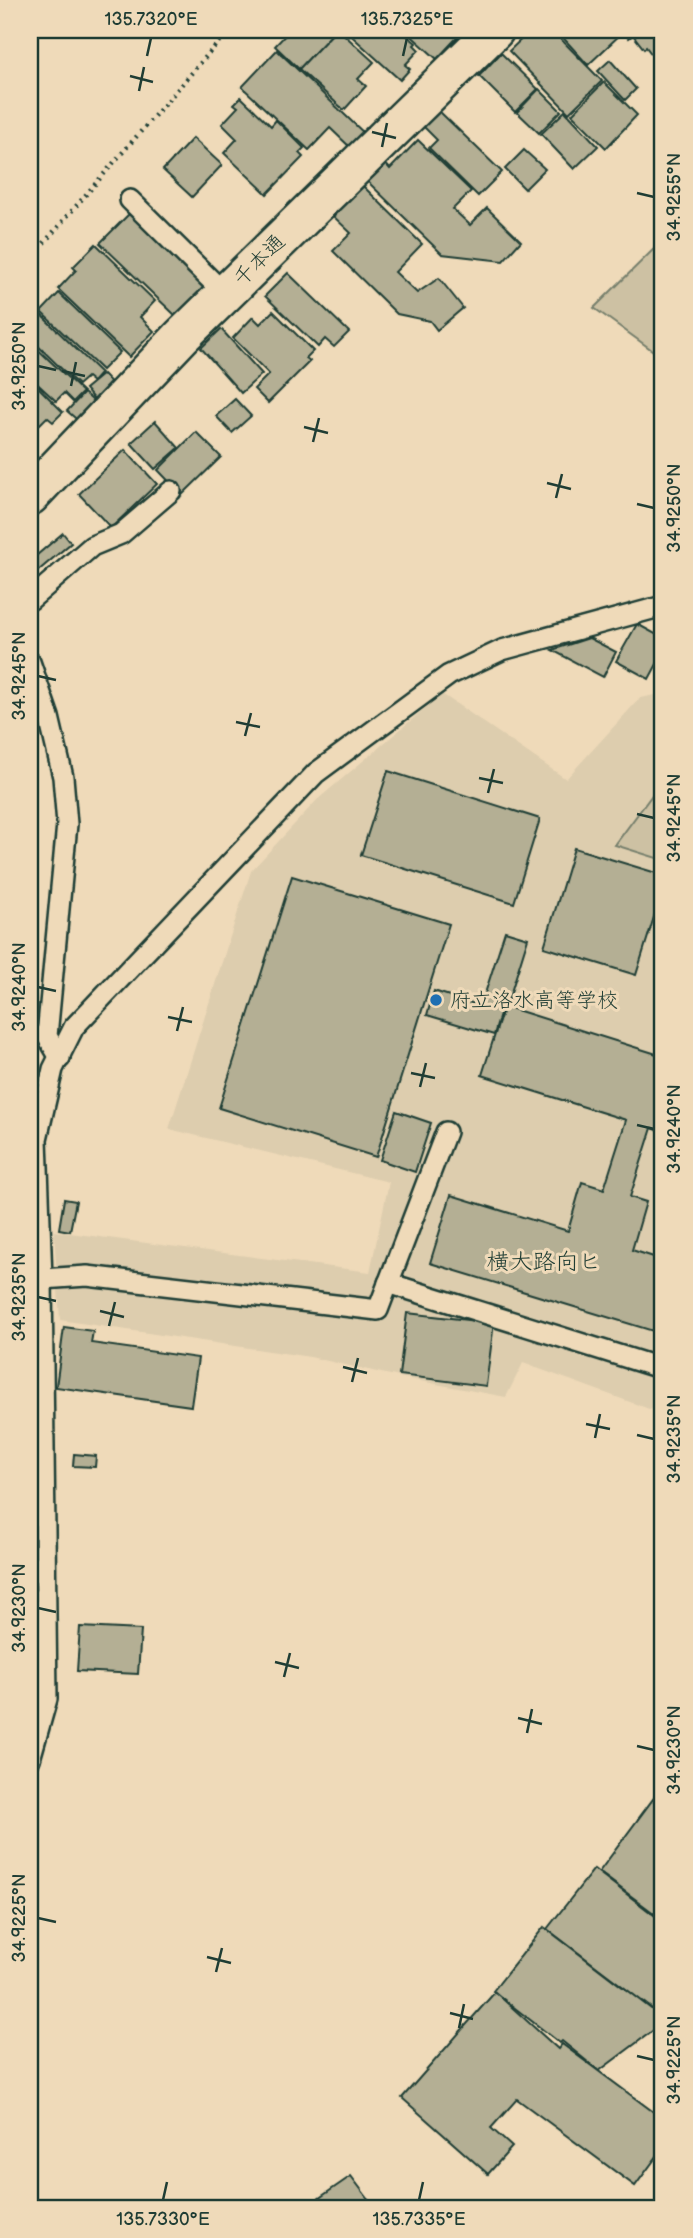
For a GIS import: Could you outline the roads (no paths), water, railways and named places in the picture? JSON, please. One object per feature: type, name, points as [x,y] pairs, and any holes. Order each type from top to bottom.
[{"type":"street","name":"千本通","points":[[30,496],[182,336],[495,30]]},
{"type":"lane","points":[[130,200],[225,294]]},
{"type":"lane","points":[[30,600],[92,546],[121,534],[171,491]]},
{"type":"lane","points":[[30,1759],[47,1699],[43,1279],[33,1139],[53,1069],[74,1027],[316,773],[449,675],[502,650],[663,606]]},
{"type":"lane","points":[[30,662],[49,717],[63,777],[67,824],[47,1036],[60,1058]]},
{"type":"lane","points":[[43,1279],[87,1276],[378,1310],[446,1132]]},
{"type":"lane","points":[[388,1283],[663,1370]]},
{"type":"place","name":"府立洛水高等学校","points":[[436,1000]]},
{"type":"district","name":"横大路向ヒ","points":[[544,1261]]}]
